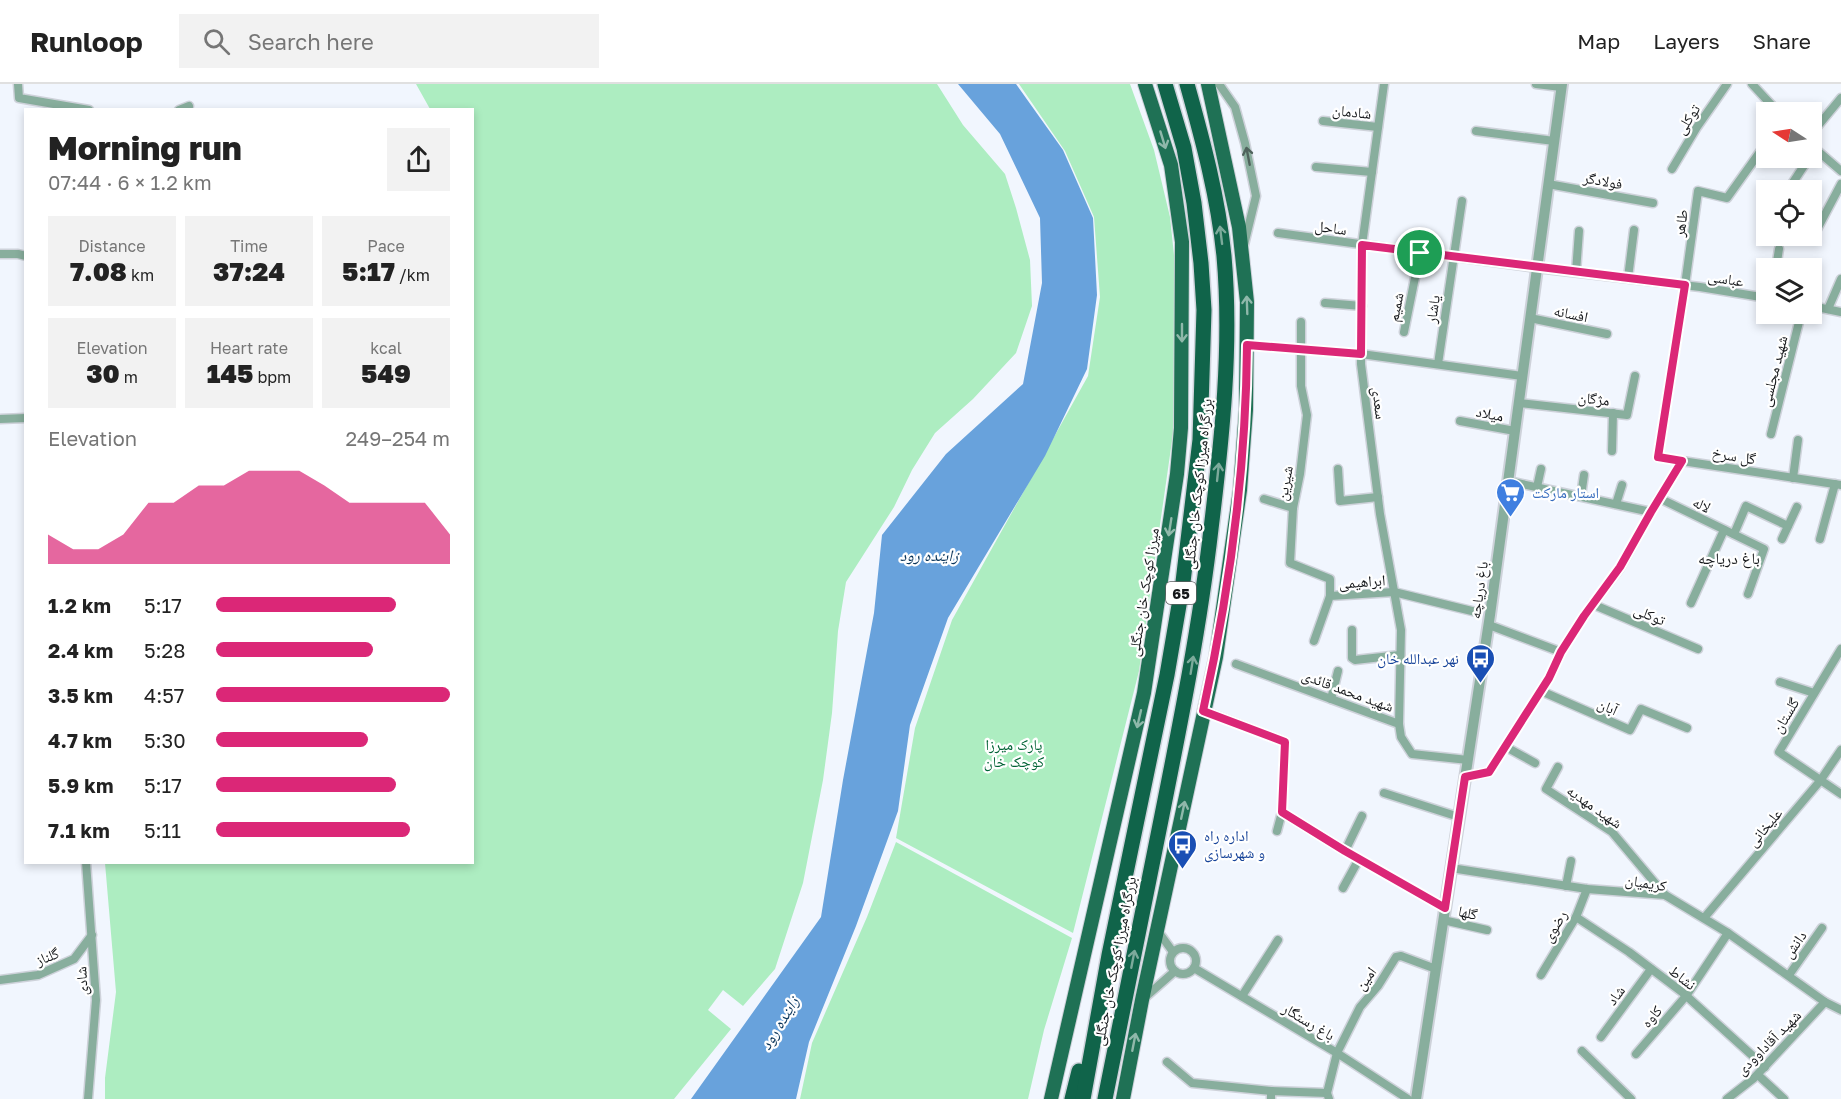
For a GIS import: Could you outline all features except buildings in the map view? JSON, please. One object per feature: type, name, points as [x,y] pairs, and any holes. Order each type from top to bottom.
[{"type":"highway","name":"بزرگراه میرزا کوچک خان جنگلی","points":[[1083,1099],[1167,675],[1183,582],[1200,440],[1204,310],[1201,263],[1186,159],[1165,84]]},
{"type":"highway","name":"بزرگراه میرزا کوچک خان جنگلی","points":[[1105,1099],[1190,674],[1205,581],[1221,440],[1227,320],[1224,256],[1216,198],[1187,84]]},
{"type":"highway","points":[[1072,1099],[1110,955]]},
{"type":"main road","name":"میرزا کوچک خان جنگلی","points":[[1051,1099],[1144,693],[1178,468],[1181,428],[1182,242],[1171,165],[1145,84]]},
{"type":"main road","points":[[1123,1099],[1218,642],[1240,490],[1246,410],[1247,302],[1238,220],[1208,84]]},
{"type":"street","points":[[18,84],[19,98],[77,108]]},
{"type":"street","points":[[1219,84],[1235,107],[1256,196],[1242,254]]},
{"type":"street","name":"سعدی","points":[[1384,84],[1362,245],[1361,354],[1378,497],[1401,630],[1400,724]]},
{"type":"street","points":[[1536,84],[1562,85]]},
{"type":"street","name":"توکلی","points":[[1672,169],[1726,84]]},
{"type":"street","points":[[1752,84],[1769,102]]},
{"type":"street","name":"باغ دریاچه","points":[[1416,1099],[1489,625],[1562,85]]},
{"type":"street","points":[[1822,121],[1841,98]]},
{"type":"street","points":[[184,108],[189,106]]},
{"type":"street","name":"شادمان","points":[[1323,121],[1378,127]]},
{"type":"street","points":[[1476,131],[1554,141]]},
{"type":"street","points":[[1822,156],[1841,171]]},
{"type":"street","name":"طاهر","points":[[1685,285],[1698,191],[1727,198],[1756,157]]},
{"type":"street","points":[[1316,167],[1372,172]]},
{"type":"street","name":"فولادگر","points":[[1548,184],[1653,203]]},
{"type":"street","points":[[1822,220],[1841,184]]},
{"type":"street","points":[[1452,257],[1462,201]]},
{"type":"street","points":[[1628,279],[1634,230]]},
{"type":"street","points":[[1576,272],[1580,231]]},
{"type":"street","name":"ساحل","points":[[1278,233],[1537,268]]},
{"type":"street","points":[[1778,258],[1779,249]]},
{"type":"street","name":"شمیم","points":[[1404,332],[1420,253]]},
{"type":"street","points":[[0,254],[24,255]]},
{"type":"street","name":"یاشار","points":[[1438,364],[1452,257]]},
{"type":"street","name":"عباسی","points":[[1537,268],[1685,285],[1756,296]]},
{"type":"street","points":[[1828,309],[1841,279]]},
{"type":"street","name":"گل سرخ","points":[[1685,285],[1658,457],[1838,485]]},
{"type":"street","points":[[1325,303],[1362,306]]},
{"type":"street","points":[[1822,308],[1841,312]]},
{"type":"street","name":"افسانه","points":[[1530,318],[1607,334]]},
{"type":"street","name":"شیرین","points":[[1301,322],[1301,386],[1307,415],[1300,474],[1293,508],[1290,563],[1330,579],[1330,596]]},
{"type":"street","name":"شهید مجلسی","points":[[1772,434],[1799,324]]},
{"type":"street","points":[[1247,345],[1361,354],[1522,376]]},
{"type":"street","name":"مژگان","points":[[1519,403],[1627,415],[1635,376]]},
{"type":"street","points":[[1612,451],[1613,414]]},
{"type":"street","points":[[0,419],[24,418]]},
{"type":"street","name":"میلاد","points":[[1460,421],[1515,431]]},
{"type":"street","points":[[1793,478],[1798,440]]},
{"type":"street","points":[[1465,777],[1489,772],[1549,678],[1561,652],[1592,604],[1620,567],[1682,461]]},
{"type":"street","points":[[1537,487],[1541,469]]},
{"type":"street","points":[[1338,470],[1341,501],[1378,497]]},
{"type":"street","points":[[1581,496],[1584,475]]},
{"type":"street","points":[[1508,481],[1651,512]]},
{"type":"street","points":[[1616,504],[1622,485]]},
{"type":"street","points":[[1820,539],[1838,485]]},
{"type":"street","name":"لاله","points":[[1659,498],[1764,549],[1748,594]]},
{"type":"street","points":[[1264,499],[1293,508]]},
{"type":"street","points":[[1734,534],[1746,506],[1788,526]]},
{"type":"street","points":[[1782,539],[1797,507]]},
{"type":"street","points":[[1691,603],[1724,530]]},
{"type":"street","name":"ابراهیمی","points":[[1314,641],[1330,596],[1394,592],[1476,612]]},
{"type":"street","name":"توکلی","points":[[1592,604],[1698,649]]},
{"type":"street","points":[[1489,625],[1561,652]]},
{"type":"street","points":[[1352,630],[1352,658],[1355,660],[1400,655]]},
{"type":"street","name":"گلستان","points":[[1820,781],[1779,752],[1841,649]]},
{"type":"street","name":"شهید محمد قائدی","points":[[1236,664],[1400,724],[1404,744],[1412,754],[1468,760]]},
{"type":"street","points":[[1331,699],[1338,671]]},
{"type":"street","points":[[1780,682],[1814,693]]},
{"type":"street","name":"آبان","points":[[1541,691],[1630,730],[1641,709],[1687,728]]},
{"type":"street","points":[[1203,711],[1285,742],[1282,812],[1277,831]]},
{"type":"street","points":[[1506,747],[1534,763]]},
{"type":"street","name":"علیخانی","points":[[1704,918],[1820,781],[1841,750]]},
{"type":"street","name":"شهید مهدیه","points":[[1558,767],[1546,789],[1612,832],[1665,895]]},
{"type":"street","points":[[1820,781],[1841,794]]},
{"type":"street","points":[[1384,793],[1459,817]]},
{"type":"street","points":[[1282,812],[1445,908]]},
{"type":"street","points":[[1345,851],[1362,816]]},
{"type":"street","points":[[1344,888],[1359,859]]},
{"type":"street","points":[[1566,886],[1571,861]]},
{"type":"street","name":"شادی","points":[[86,864],[96,1000],[88,1099]]},
{"type":"street","name":"کریمیان","points":[[1451,868],[1587,889],[1665,895],[1728,933],[1825,1002],[1841,1010]]},
{"type":"street","name":"رضوی","points":[[1541,975],[1576,917],[1587,889]]},
{"type":"street","name":"نشاط","points":[[1576,917],[1629,952],[1686,996],[1765,1067]]},
{"type":"street","name":"گلها","points":[[1443,920],[1487,930]]},
{"type":"street","name":"دانش","points":[[1789,975],[1822,928]]},
{"type":"street","points":[[1157,930],[1173,952]]},
{"type":"street","name":"کاوه","points":[[1636,1054],[1686,996],[1728,933]]},
{"type":"street","name":"گلناز","points":[[0,980],[38,975],[74,959],[92,935]]},
{"type":"street","points":[[1242,996],[1278,939]]},
{"type":"street","points":[[1185,947],[1193,951],[1197,959],[1194,968],[1188,973],[1175,971],[1170,964],[1173,952],[1185,947]]},
{"type":"street","name":"امین","points":[[1337,1053],[1360,1007],[1378,987],[1396,957],[1436,969]]},
{"type":"street","name":"باغ رستگار","points":[[1194,968],[1337,1053],[1407,1099]]},
{"type":"street","name":"شاد","points":[[1601,1037],[1651,969]]},
{"type":"street","points":[[1142,1000],[1175,971]]},
{"type":"street","name":"شهید آقاداوودی","points":[[1727,1099],[1758,1075],[1825,1002]]},
{"type":"street","points":[[1582,1051],[1631,1099]]},
{"type":"street","points":[[1167,1062],[1192,1083],[1271,1095],[1328,1096],[1337,1053]]},
{"type":"street","points":[[1758,1075],[1784,1099]]},
{"type":"green space","points":[[416,84],[937,84],[963,125],[1005,174],[1030,260],[1032,306],[1016,353],[973,399],[935,433],[912,470],[894,507],[846,582],[838,631],[832,713],[823,780],[803,883],[775,969],[743,1006],[723,990],[708,1010],[731,1029],[674,1099],[105,1099],[105,1078],[116,992],[105,864],[474,864],[474,108],[429,108]]},
{"type":"green space","name":"پارک میرزا کوچک خان","points":[[1019,84],[1130,84],[1154,150],[1170,217],[1176,274],[1174,427],[1139,671],[1073,933],[896,838],[915,728],[952,620],[1088,376],[1100,297],[1094,217],[1065,151]]},
{"type":"green space","points":[[896,842],[1072,938],[1044,1030],[1028,1099],[800,1099],[812,1043],[867,917]]},
{"type":"water","name":"زاینده رود","points":[[958,84],[1016,84],[1063,150],[1093,218],[1097,295],[1087,369],[1045,456],[948,618],[910,725],[898,811],[856,926],[809,1042],[796,1099],[691,1099],[821,917],[843,780],[874,613],[882,535],[946,454],[1023,384],[1042,283],[1040,218],[1000,134]]},
{"type":"place","name":"استار مارکت","points":[[1511,518]]},
{"type":"place","name":"نهر عبدالله خان","points":[[1480,684]]},
{"type":"place","name":"اداره راه و شهرسازی","points":[[1183,870]]},
{"type":"district","name":"باغ دریاچه","points":[[1729,558]]},
{"type":"route","points":[[1362,245],[1420,253],[1685,285],[1658,457],[1682,461],[1620,567],[1584,616],[1561,652],[1549,678],[1489,772],[1465,777],[1445,908],[1282,812],[1285,742],[1203,711],[1216,657],[1240,490],[1246,410],[1247,345],[1361,354],[1362,245]]}]
